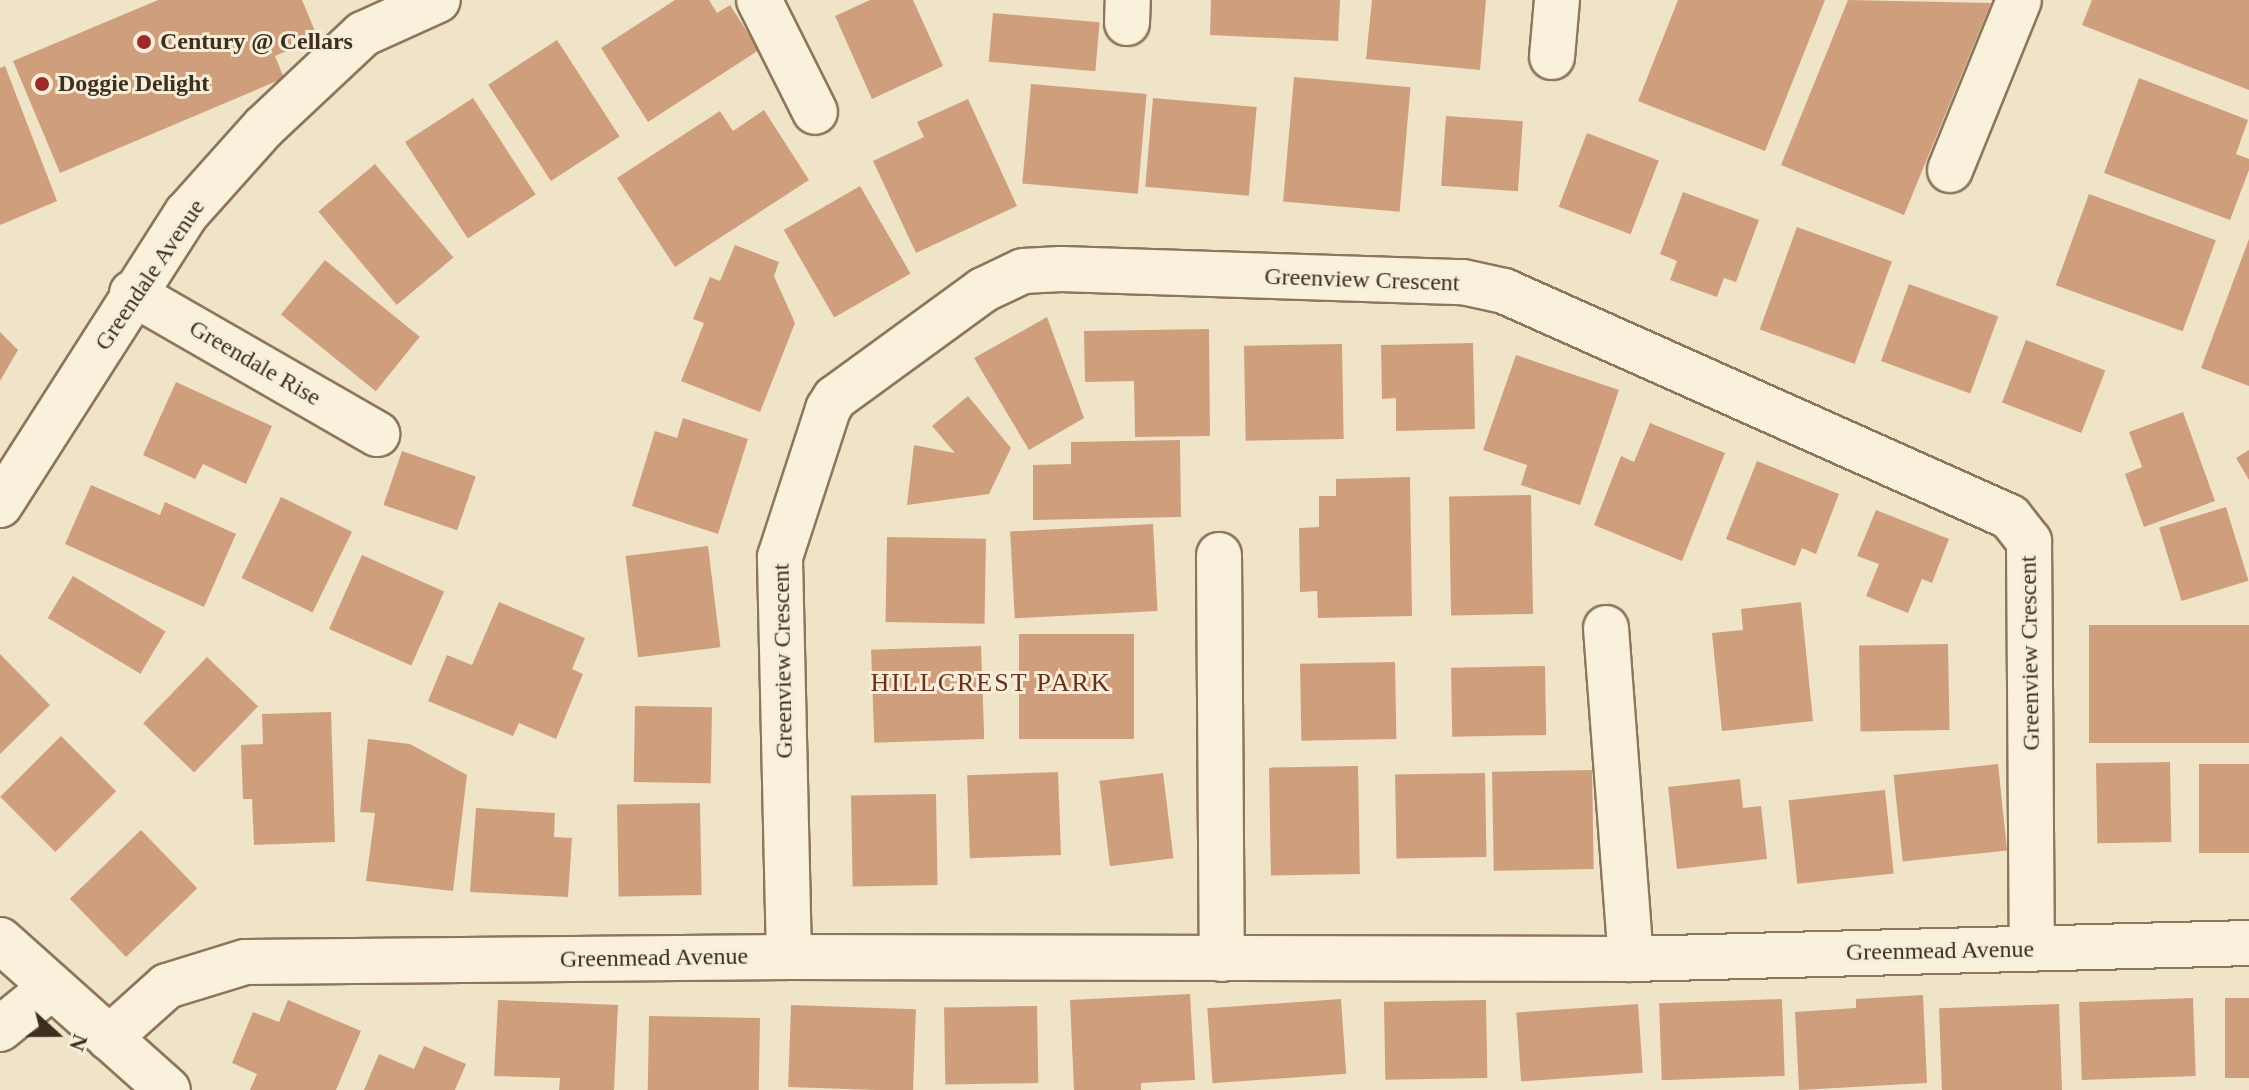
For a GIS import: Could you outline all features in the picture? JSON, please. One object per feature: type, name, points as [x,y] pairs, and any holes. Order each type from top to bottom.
[{"type":"street","name":"Greendale Avenue","points":[[0,505],[132,293],[187,213],[358,17],[438,0]]},
{"type":"street","points":[[759,0],[815,112]]},
{"type":"street","points":[[1552,57],[1557,0]]},
{"type":"street","points":[[1950,170],[2019,0]]},
{"type":"street","name":"Greenview Crescent","points":[[789,957],[780,557],[828,409],[835,398],[983,290],[1023,271],[1061,269],[1463,282],[1504,291],[2010,517],[2029,541],[2032,949]]},
{"type":"street","name":"Greendale Rise","points":[[132,293],[377,434]]},
{"type":"street","points":[[1219,555],[1222,959]]},
{"type":"street","points":[[1606,628],[1631,959]]},
{"type":"street","points":[[0,940],[168,1090]]},
{"type":"street","name":"Greenmead Avenue","points":[[109,1038],[167,986],[245,962],[789,957],[1631,959],[2249,943]]},
{"type":"street","points":[[0,1029],[52,987]]},
{"type":"building","points":[[158,0],[302,0],[318,38],[275,56],[284,78],[60,173],[13,61]]},
{"type":"building","points":[[675,0],[709,0],[717,13],[730,5],[759,50],[648,122],[601,48]]},
{"type":"building","points":[[870,0],[913,0],[943,66],[872,99],[835,16]]},
{"type":"building","points":[[1211,0],[1340,0],[1338,41],[1210,35]]},
{"type":"building","points":[[1372,0],[1486,0],[1480,70],[1366,59]]},
{"type":"building","points":[[1678,0],[1825,0],[1765,151],[1638,101]]},
{"type":"building","points":[[1848,0],[1991,3],[1904,215],[1781,165]]},
{"type":"building","points":[[2092,0],[2249,0],[2249,90],[2082,25]]},
{"type":"building","points":[[993,13],[1100,22],[1095,71],[989,62]]},
{"type":"building","points":[[557,40],[620,136],[551,181],[488,85]]},
{"type":"building","points":[[5,66],[57,201],[0,225],[0,68]]},
{"type":"building","points":[[1294,77],[1411,87],[1400,212],[1283,202]]},
{"type":"building","points":[[2139,78],[2248,120],[2236,154],[2249,159],[2249,170],[2230,220],[2104,173]]},
{"type":"building","points":[[1031,84],[1147,94],[1138,194],[1022,184]]},
{"type":"building","points":[[473,98],[536,194],[468,239],[405,142]]},
{"type":"building","points":[[1153,98],[1257,107],[1249,196],[1145,187]]},
{"type":"building","points":[[968,99],[1017,206],[916,253],[873,161],[924,137],[917,122]]},
{"type":"building","points":[[764,110],[809,180],[675,267],[617,178],[720,111],[733,131]]},
{"type":"building","points":[[1446,116],[1523,121],[1518,191],[1441,186]]},
{"type":"building","points":[[1587,133],[1659,161],[1631,234],[1559,207]]},
{"type":"building","points":[[375,164],[453,257],[397,305],[318,212]]},
{"type":"building","points":[[860,186],[910,273],[834,317],[784,230]]},
{"type":"building","points":[[1683,192],[1759,220],[1736,282],[1724,278],[1717,297],[1670,280],[1677,261],[1660,254]]},
{"type":"building","points":[[2089,194],[2216,240],[2183,331],[2056,285]]},
{"type":"building","points":[[1797,227],[1892,262],[1855,364],[1760,329]]},
{"type":"building","points":[[2249,239],[2249,386],[2201,368]]},
{"type":"building","points":[[735,245],[779,262],[774,276],[795,323],[760,412],[681,381],[704,323],[693,319],[710,277],[720,281]]},
{"type":"building","points":[[325,260],[420,337],[376,391],[281,314]]},
{"type":"building","points":[[1909,284],[1998,316],[1970,394],[1881,361]]},
{"type":"building","points":[[1047,317],[1084,418],[1029,450],[974,358]]},
{"type":"building","points":[[1209,329],[1210,436],[1135,437],[1134,381],[1085,382],[1084,331]]},
{"type":"building","points":[[0,332],[18,350],[0,381]]},
{"type":"building","points":[[2026,340],[2105,370],[2081,433],[2002,403]]},
{"type":"building","points":[[1473,343],[1475,429],[1396,431],[1396,398],[1382,399],[1381,345]]},
{"type":"building","points":[[1342,344],[1344,439],[1246,441],[1244,346]]},
{"type":"building","points":[[1516,355],[1619,390],[1580,505],[1521,485],[1527,465],[1483,450]]},
{"type":"building","points":[[176,382],[272,426],[246,484],[203,464],[195,479],[143,455]]},
{"type":"building","points":[[968,396],[1011,448],[989,494],[907,505],[914,445],[955,453],[932,426]]},
{"type":"building","points":[[2183,412],[2215,501],[2144,527],[2125,474],[2142,467],[2129,432]]},
{"type":"building","points":[[683,418],[748,439],[718,534],[632,506],[655,431],[677,438]]},
{"type":"building","points":[[1650,423],[1725,453],[1682,561],[1594,525],[1621,456],[1634,462]]},
{"type":"building","points":[[1180,440],[1181,517],[1033,520],[1033,465],[1071,464],[1071,442]]},
{"type":"building","points":[[2249,450],[2249,480],[2236,458]]},
{"type":"building","points":[[402,451],[476,476],[457,530],[383,505]]},
{"type":"building","points":[[1757,461],[1839,494],[1816,554],[1802,548],[1795,566],[1726,539]]},
{"type":"building","points":[[1410,477],[1412,616],[1318,618],[1317,591],[1300,592],[1299,528],[1319,527],[1319,496],[1336,496],[1336,479]]},
{"type":"building","points":[[91,485],[160,515],[165,502],[236,534],[204,607],[65,544]]},
{"type":"building","points":[[1531,495],[1533,614],[1451,615],[1449,496]]},
{"type":"building","points":[[281,497],[352,532],[313,613],[242,578]]},
{"type":"building","points":[[2226,507],[2249,581],[2182,601],[2159,527]]},
{"type":"building","points":[[1876,510],[1949,539],[1932,583],[1922,579],[1908,613],[1866,596],[1879,564],[1857,556]]},
{"type":"building","points":[[1153,524],[1158,611],[1015,618],[1010,531]]},
{"type":"building","points":[[887,537],[986,539],[985,624],[886,622]]},
{"type":"building","points":[[708,546],[720,647],[638,657],[626,556]]},
{"type":"building","points":[[362,555],[444,592],[411,666],[329,629]]},
{"type":"building","points":[[73,576],[166,632],[140,674],[48,618]]},
{"type":"building","points":[[499,602],[585,638],[572,669],[583,674],[556,739],[519,723],[513,736],[428,701],[447,655],[472,665]]},
{"type":"building","points":[[1801,602],[1813,721],[1722,731],[1712,633],[1743,630],[1741,609]]},
{"type":"building","points":[[2089,625],[2249,625],[2249,743],[2089,743]]},
{"type":"building","points":[[1019,634],[1134,634],[1134,739],[1019,739]]},
{"type":"building","points":[[1948,644],[1950,730],[1861,732],[1859,646]]},
{"type":"building","points":[[981,646],[984,739],[874,743],[871,650]]},
{"type":"building","points":[[0,654],[50,705],[0,754]]},
{"type":"building","points":[[207,657],[258,706],[194,773],[143,723]]},
{"type":"building","points":[[1395,662],[1396,739],[1301,741],[1300,664]]},
{"type":"building","points":[[1545,666],[1546,735],[1452,737],[1451,668]]},
{"type":"building","points":[[635,706],[712,707],[711,783],[634,782]]},
{"type":"building","points":[[331,712],[335,842],[254,845],[252,799],[243,799],[241,745],[263,744],[262,714]]},
{"type":"building","points":[[61,736],[116,791],[55,852],[0,797]]},
{"type":"building","points":[[368,739],[410,744],[467,775],[453,891],[366,881],[375,813],[360,812]]},
{"type":"building","points":[[2170,762],[2171,842],[2097,843],[2096,763]]},
{"type":"building","points":[[1998,764],[2007,851],[1903,861],[1894,775]]},
{"type":"building","points":[[2199,764],[2249,764],[2249,853],[2199,853]]},
{"type":"building","points":[[1358,766],[1360,874],[1271,876],[1269,768]]},
{"type":"building","points":[[1592,770],[1594,869],[1494,871],[1492,772]]},
{"type":"building","points":[[1058,772],[1061,855],[970,858],[967,775]]},
{"type":"building","points":[[1163,773],[1173,858],[1110,866],[1099,781]]},
{"type":"building","points":[[1485,773],[1486,857],[1396,859],[1395,775]]},
{"type":"building","points":[[1740,779],[1743,808],[1761,806],[1767,859],[1677,869],[1668,787]]},
{"type":"building","points":[[1885,790],[1894,874],[1797,884],[1789,800]]},
{"type":"building","points":[[936,794],[938,885],[853,886],[851,795]]},
{"type":"building","points":[[700,803],[702,895],[619,896],[617,804]]},
{"type":"building","points":[[476,808],[555,813],[554,837],[572,838],[568,897],[470,892]]},
{"type":"building","points":[[141,830],[197,888],[126,957],[70,899]]},
{"type":"building","points":[[1190,994],[1195,1080],[1141,1083],[1141,1090],[1074,1090],[1070,1000]]},
{"type":"building","points":[[1923,995],[1927,1083],[1799,1090],[1795,1012],[1856,1008],[1856,999]]},
{"type":"building","points":[[2193,998],[2196,1076],[2082,1080],[2079,1002]]},
{"type":"building","points":[[2225,998],[2249,998],[2249,1078],[2225,1078]]},
{"type":"building","points":[[1341,999],[1346,1074],[1213,1083],[1207,1008]]},
{"type":"building","points":[[1782,999],[1785,1076],[1662,1080],[1659,1003]]},
{"type":"building","points":[[288,1000],[361,1031],[336,1090],[250,1090],[257,1074],[232,1063],[253,1012],[279,1022]]},
{"type":"building","points":[[498,1000],[618,1005],[614,1090],[559,1090],[560,1078],[494,1076]]},
{"type":"building","points":[[1486,1000],[1487,1078],[1385,1080],[1384,1002]]},
{"type":"building","points":[[1638,1004],[1643,1073],[1521,1081],[1516,1013]]},
{"type":"building","points":[[2059,1004],[2062,1090],[1942,1090],[1939,1008]]},
{"type":"building","points":[[791,1005],[916,1009],[913,1090],[788,1087]]},
{"type":"building","points":[[1037,1006],[1038,1083],[945,1085],[944,1008]]},
{"type":"building","points":[[649,1016],[760,1018],[759,1090],[648,1090]]},
{"type":"building","points":[[424,1046],[466,1064],[455,1090],[364,1090],[379,1054],[414,1069]]},
{"type":"place","name":"Century @ Cellars","points":[[144,42]]},
{"type":"place","name":"Doggie Delight","points":[[42,84]]},
{"type":"district","name":"HILLCREST PARK","points":[[991,683]]}]
